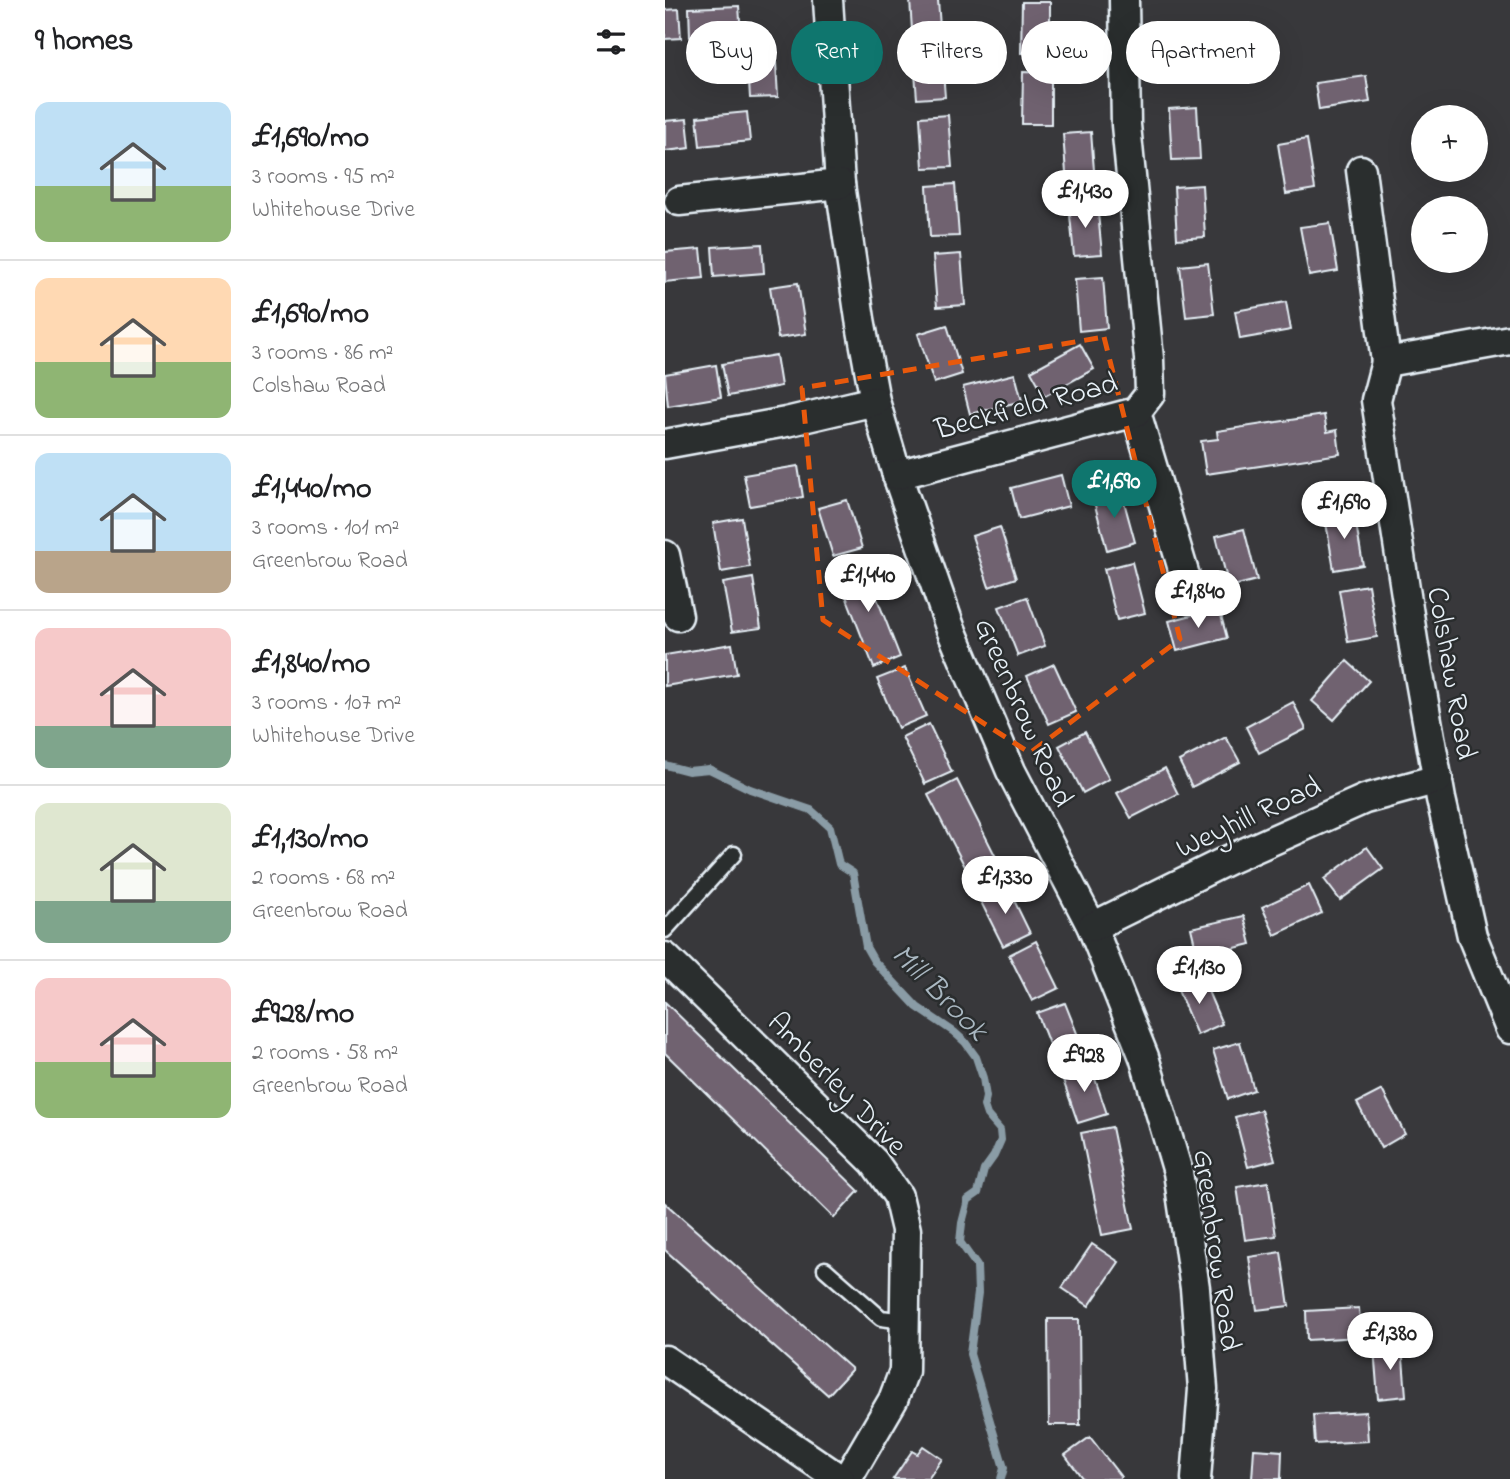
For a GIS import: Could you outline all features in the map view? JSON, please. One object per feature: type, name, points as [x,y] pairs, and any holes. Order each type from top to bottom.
[{"type":"street","name":"Greenbrow Road","points":[[828,0],[840,184],[875,401],[897,475],[950,627],[1010,771],[1092,927],[1144,1056],[1178,1172],[1195,1288],[1203,1389],[1196,1479]]},
{"type":"street","name":"Beckfield Road","points":[[897,475],[1136,412],[1150,394],[1149,359],[1126,125],[1124,0]]},
{"type":"street","points":[[1361,170],[1385,362],[1510,340]]},
{"type":"street","points":[[679,201],[840,184]]},
{"type":"street","name":"Colshaw Road","points":[[1385,362],[1376,400],[1414,647],[1438,779],[1472,936],[1510,1030]]},
{"type":"street","points":[[665,444],[786,422],[875,401]]},
{"type":"street","points":[[1136,412],[1191,596]]},
{"type":"street","points":[[665,555],[678,616]]},
{"type":"street","name":"Weyhill Road","points":[[1092,927],[1228,860],[1365,799],[1438,779]]},
{"type":"street","name":"Amberley Drive","points":[[665,957],[874,1162],[898,1196],[906,1230],[904,1371],[897,1390],[847,1479]]},
{"type":"street","points":[[665,1360],[840,1479]]},
{"type":"lane","points":[[665,930],[734,854]]},
{"type":"lane","points":[[825,1269],[881,1318],[904,1321]]},
{"type":"highlighted area","points":[[1104,337],[1180,639],[1030,753],[823,620],[802,388]]},
{"type":"building","points":[[910,0],[938,0],[940,21],[911,21]]},
{"type":"building","points":[[1022,2],[1050,2],[1050,21],[1022,21]]},
{"type":"building","points":[[739,6],[740,21],[689,21],[689,8]]},
{"type":"building","points":[[679,9],[681,38],[665,39],[665,10]]},
{"type":"building","points":[[1366,76],[1370,102],[1319,110],[1315,83]]},
{"type":"building","points":[[777,80],[778,97],[750,98],[749,84],[777,84]]},
{"type":"building","points":[[916,84],[944,84],[945,97],[917,99]]},
{"type":"building","points":[[1023,84],[1051,84],[1051,124],[1022,124]]},
{"type":"building","points":[[1197,107],[1200,159],[1172,160],[1169,109]]},
{"type":"building","points":[[747,112],[750,141],[700,146],[697,117]]},
{"type":"building","points":[[948,115],[952,167],[923,168],[920,117]]},
{"type":"building","points":[[687,119],[690,148],[665,151],[665,121]]},
{"type":"building","points":[[1091,132],[1095,183],[1067,186],[1063,134]]},
{"type":"building","points":[[1307,139],[1315,189],[1286,194],[1278,144]]},
{"type":"building","points":[[955,184],[959,236],[930,237],[927,186]]},
{"type":"building","points":[[1202,185],[1205,237],[1177,239],[1174,187]]},
{"type":"building","points":[[1097,203],[1102,254],[1074,256],[1069,205]]},
{"type":"building","points":[[1330,223],[1338,271],[1309,276],[1300,227]]},
{"type":"building","points":[[762,244],[764,273],[714,277],[712,247]]},
{"type":"building","points":[[701,249],[704,278],[665,282],[665,252]]},
{"type":"building","points":[[961,254],[965,305],[937,307],[933,256]]},
{"type":"building","points":[[1208,263],[1214,314],[1186,317],[1180,266]]},
{"type":"building","points":[[1103,277],[1107,328],[1079,331],[1075,279]]},
{"type":"building","points":[[798,283],[806,334],[778,338],[770,287]]},
{"type":"building","points":[[1286,302],[1291,330],[1240,339],[1235,311]]},
{"type":"building","points":[[947,325],[962,374],[934,383],[918,334]]},
{"type":"building","points":[[1080,344],[1094,369],[1045,396],[1031,371]]},
{"type":"building","points":[[776,355],[781,386],[728,396],[722,364]]},
{"type":"building","points":[[716,365],[721,397],[668,406],[665,374]]},
{"type":"building","points":[[1015,374],[1022,401],[970,414],[963,387]]},
{"type":"building","points":[[1324,415],[1327,432],[1337,430],[1340,454],[1206,474],[1201,441],[1218,439],[1217,431]]},
{"type":"building","points":[[798,466],[803,497],[750,506],[744,475]]},
{"type":"building","points":[[1061,475],[1069,506],[1019,519],[1011,488]]},
{"type":"building","points":[[1121,491],[1135,542],[1107,550],[1093,498]]},
{"type":"building","points":[[847,500],[862,548],[833,556],[818,508]]},
{"type":"building","points":[[1354,512],[1363,565],[1334,570],[1325,517]]},
{"type":"building","points":[[742,518],[750,567],[721,572],[713,523]]},
{"type":"building","points":[[1000,527],[1016,578],[989,587],[972,536]]},
{"type":"building","points":[[1244,529],[1257,580],[1229,587],[1216,536]]},
{"type":"building","points":[[862,560],[900,657],[874,668],[836,570]]},
{"type":"building","points":[[1132,562],[1145,613],[1117,620],[1104,569]]},
{"type":"building","points":[[753,578],[761,628],[732,632],[723,583]]},
{"type":"building","points":[[1368,585],[1377,637],[1348,642],[1339,590]]},
{"type":"building","points":[[1027,597],[1045,646],[1018,656],[999,607]]},
{"type":"building","points":[[1219,608],[1227,638],[1177,651],[1169,621]]},
{"type":"building","points":[[732,644],[737,674],[665,686],[665,655]]},
{"type":"building","points":[[1347,661],[1369,681],[1334,720],[1312,701]]},
{"type":"building","points":[[1054,664],[1076,712],[1049,724],[1027,676]]},
{"type":"building","points":[[905,668],[926,716],[898,728],[877,679]]},
{"type":"building","points":[[1293,702],[1306,729],[1259,753],[1246,727]]},
{"type":"building","points":[[929,724],[952,772],[925,784],[902,737]]},
{"type":"building","points":[[1085,732],[1109,779],[1083,793],[1059,746]]},
{"type":"building","points":[[1226,737],[1240,762],[1192,787],[1179,761]]},
{"type":"building","points":[[1165,768],[1178,794],[1131,818],[1117,793]]},
{"type":"building","points":[[957,780],[1005,875],[977,890],[928,795]]},
{"type":"building","points":[[1367,847],[1383,869],[1340,900],[1324,879]]},
{"type":"building","points":[[1309,885],[1322,913],[1275,935],[1262,907]]},
{"type":"building","points":[[1007,886],[1030,933],[1003,946],[980,900]]},
{"type":"building","points":[[1244,916],[1251,944],[1198,957],[1191,928]]},
{"type":"building","points":[[1036,941],[1059,988],[1032,1001],[1009,955]]},
{"type":"building","points":[[1202,977],[1222,1024],[1197,1035],[1177,988]]},
{"type":"building","points":[[665,1002],[859,1191],[834,1218],[665,1053]]},
{"type":"building","points":[[1065,1003],[1084,1051],[1056,1062],[1037,1013]]},
{"type":"building","points":[[1240,1042],[1254,1090],[1228,1099],[1213,1050]]},
{"type":"building","points":[[1090,1064],[1107,1114],[1078,1123],[1061,1074]]},
{"type":"building","points":[[1382,1090],[1405,1134],[1381,1148],[1357,1103]]},
{"type":"building","points":[[1261,1110],[1275,1160],[1248,1167],[1235,1117]]},
{"type":"building","points":[[1112,1127],[1133,1229],[1102,1235],[1081,1133]]},
{"type":"building","points":[[1268,1182],[1276,1236],[1245,1240],[1237,1187]]},
{"type":"building","points":[[665,1203],[852,1369],[828,1395],[665,1250]]},
{"type":"building","points":[[1092,1244],[1119,1262],[1089,1306],[1062,1288]]},
{"type":"building","points":[[1281,1252],[1289,1306],[1257,1310],[1249,1257]]},
{"type":"building","points":[[1359,1308],[1361,1337],[1307,1340],[1306,1311]]},
{"type":"building","points":[[1048,1319],[1079,1319],[1080,1425],[1049,1425]]},
{"type":"building","points":[[1402,1346],[1406,1396],[1378,1399],[1374,1348]]},
{"type":"building","points":[[1366,1412],[1368,1441],[1315,1444],[1313,1415]]},
{"type":"building","points":[[1090,1437],[1121,1477],[1119,1479],[1083,1479],[1065,1455]]},
{"type":"building","points":[[923,1446],[942,1459],[928,1479],[893,1479],[912,1451],[917,1454]]},
{"type":"building","points":[[1254,1449],[1282,1451],[1281,1479],[1252,1479]]},
{"type":"waterway","name":"Mill Brook","points":[[665,765],[688,771],[709,769],[750,789],[811,810],[830,827],[839,864],[853,873],[866,947],[874,961],[917,1007],[954,1032],[976,1057],[983,1078],[986,1097],[984,1106],[987,1115],[1000,1130],[1001,1140],[984,1170],[978,1193],[968,1200],[960,1242],[977,1266],[978,1293],[970,1354],[1004,1468],[1001,1479]]}]
